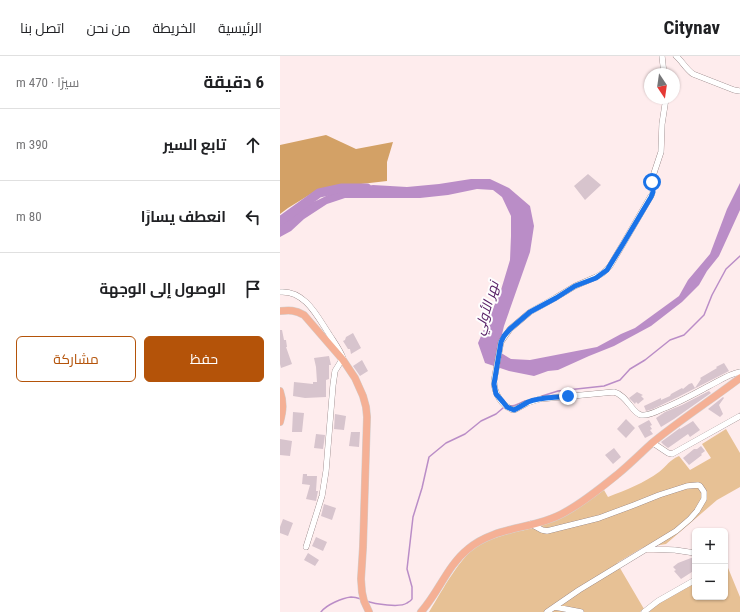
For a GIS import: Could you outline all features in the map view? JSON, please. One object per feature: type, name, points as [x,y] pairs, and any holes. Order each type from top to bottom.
[{"type":"main road","points":[[280,311],[291,310],[304,315],[343,360],[360,387],[366,407],[367,417],[362,589],[364,601],[368,611]]},
{"type":"main road","points":[[421,612],[451,567],[468,548],[480,540],[495,534],[553,518],[565,513],[617,475],[653,443],[740,378]]},
{"type":"main road","points":[[280,391],[283,407],[280,422]]},
{"type":"street","points":[[662,56],[663,68]]},
{"type":"street","points":[[676,56],[693,74],[727,88],[740,91]]},
{"type":"street","points":[[665,104],[662,124],[661,152],[652,179],[652,194],[610,266],[603,273],[596,278],[575,286],[530,312],[510,329],[501,342],[494,384],[496,394],[507,407],[514,410],[527,403],[540,399],[614,392],[620,394],[638,414],[643,415],[656,412],[740,372]]},
{"type":"street","points":[[280,292],[285,291],[302,298],[311,306],[343,360],[335,371],[326,471],[322,496],[306,546]]},
{"type":"street","points":[[653,443],[672,454],[740,416]]},
{"type":"street","points":[[531,524],[537,528],[547,531],[599,518],[673,490],[694,485],[700,486],[704,492],[704,499],[697,511],[676,531],[579,590],[547,612]]},
{"type":"street","points":[[647,549],[675,550],[692,553]]},
{"type":"street","points":[[644,612],[658,601],[692,582]]},
{"type":"street","points":[[555,607],[581,612]]},
{"type":"shaded area","points":[[326,135],[356,149],[393,142],[387,162],[387,181],[335,187],[314,192],[280,214],[280,145]]},
{"type":"shaded area","points":[[471,179],[490,179],[509,188],[530,206],[534,226],[530,252],[504,326],[498,351],[511,359],[530,360],[597,347],[635,328],[679,296],[688,280],[710,254],[727,209],[740,183],[740,210],[719,256],[707,271],[699,285],[682,302],[651,326],[614,346],[558,370],[548,371],[534,376],[509,371],[485,363],[478,343],[501,290],[510,260],[511,216],[502,197],[493,190],[477,189],[448,195],[420,198],[345,198],[327,204],[304,219],[291,231],[280,237],[280,220],[291,211],[336,191],[373,185],[407,187]]},
{"type":"shaded area","points":[[726,429],[740,453],[740,487],[717,500],[666,544],[642,548],[617,563],[644,609],[640,612],[429,612],[459,564],[467,555],[483,542],[564,517],[604,490],[608,497],[628,489],[653,476],[679,456],[690,470],[711,458],[702,444]]},
{"type":"shaded area","points":[[728,568],[740,597],[740,612],[649,612],[660,602],[692,583],[692,600],[728,600]]},
{"type":"building","points":[[588,174],[601,185],[585,200],[574,186]]},
{"type":"building","points":[[280,330],[282,330],[284,340],[286,340],[286,347],[292,364],[281,368],[280,364]]},
{"type":"building","points":[[353,333],[361,348],[351,354],[350,349],[348,349],[343,341],[346,337]]},
{"type":"building","points":[[329,356],[331,365],[329,365],[329,379],[326,380],[326,397],[305,398],[293,396],[294,382],[313,384],[313,382],[317,382],[314,358]]},
{"type":"building","points":[[362,360],[368,371],[360,376],[353,366]]},
{"type":"building","points":[[724,363],[729,371],[678,397],[646,411],[644,406],[661,398],[661,400],[670,396],[689,384],[692,383],[695,388],[701,379],[700,378]]},
{"type":"building","points":[[709,391],[711,393],[661,427],[656,418],[665,412]]},
{"type":"building","points":[[637,392],[643,395],[641,396],[644,399],[638,404],[636,402],[635,404],[629,398]]},
{"type":"building","points":[[723,397],[724,398],[719,405],[723,414],[720,417],[708,409]]},
{"type":"building","points":[[293,412],[304,413],[302,432],[292,432]]},
{"type":"building","points":[[335,414],[346,416],[344,430],[334,429]]},
{"type":"building","points":[[626,419],[635,428],[626,438],[617,429]]},
{"type":"building","points":[[649,420],[652,425],[650,426],[652,429],[650,430],[653,434],[645,438],[638,426]]},
{"type":"building","points":[[693,421],[700,430],[690,437],[688,434],[668,448],[661,442],[680,428]]},
{"type":"building","points":[[351,432],[360,432],[359,447],[349,446]]},
{"type":"building","points":[[316,434],[325,435],[323,449],[314,448]]},
{"type":"building","points":[[280,439],[292,441],[290,456],[280,455]]},
{"type":"building","points":[[701,446],[705,451],[689,465],[683,458],[694,449]]},
{"type":"building","points":[[614,448],[621,457],[613,464],[605,455]]},
{"type":"building","points":[[303,474],[307,474],[307,476],[317,476],[316,491],[318,491],[316,501],[306,499],[310,485],[302,484]]},
{"type":"building","points":[[324,504],[336,508],[332,520],[321,516]]},
{"type":"building","points":[[283,519],[293,523],[288,536],[280,533],[280,527]]},
{"type":"building","points":[[316,537],[327,542],[323,551],[312,546]]},
{"type":"building","points":[[308,553],[319,560],[315,566],[304,560]]},
{"type":"building","points":[[692,558],[692,572],[681,579],[674,571],[676,570],[673,567],[678,563]]},
{"type":"waterway","name":"نهر الأولي","points":[[280,221],[319,193],[342,188],[367,188]]},
{"type":"waterway","points":[[542,396],[558,391],[604,386],[620,380],[630,369],[645,360],[670,340],[684,335],[704,315],[712,295],[726,269],[740,256]]},
{"type":"waterway","points":[[510,406],[525,401]]},
{"type":"waterway","points":[[366,601],[399,605],[412,600],[412,587],[407,569],[413,517],[422,488],[429,457],[446,443],[465,434],[481,421],[496,414],[503,408]]},
{"type":"waterway","points":[[321,612],[330,604],[343,599],[351,597],[361,599]]},
{"type":"route","points":[[568,396],[540,399],[527,403],[514,410],[507,407],[496,394],[494,384],[501,342],[510,329],[530,312],[575,286],[596,278],[607,270],[651,197],[653,192],[652,182]]}]
